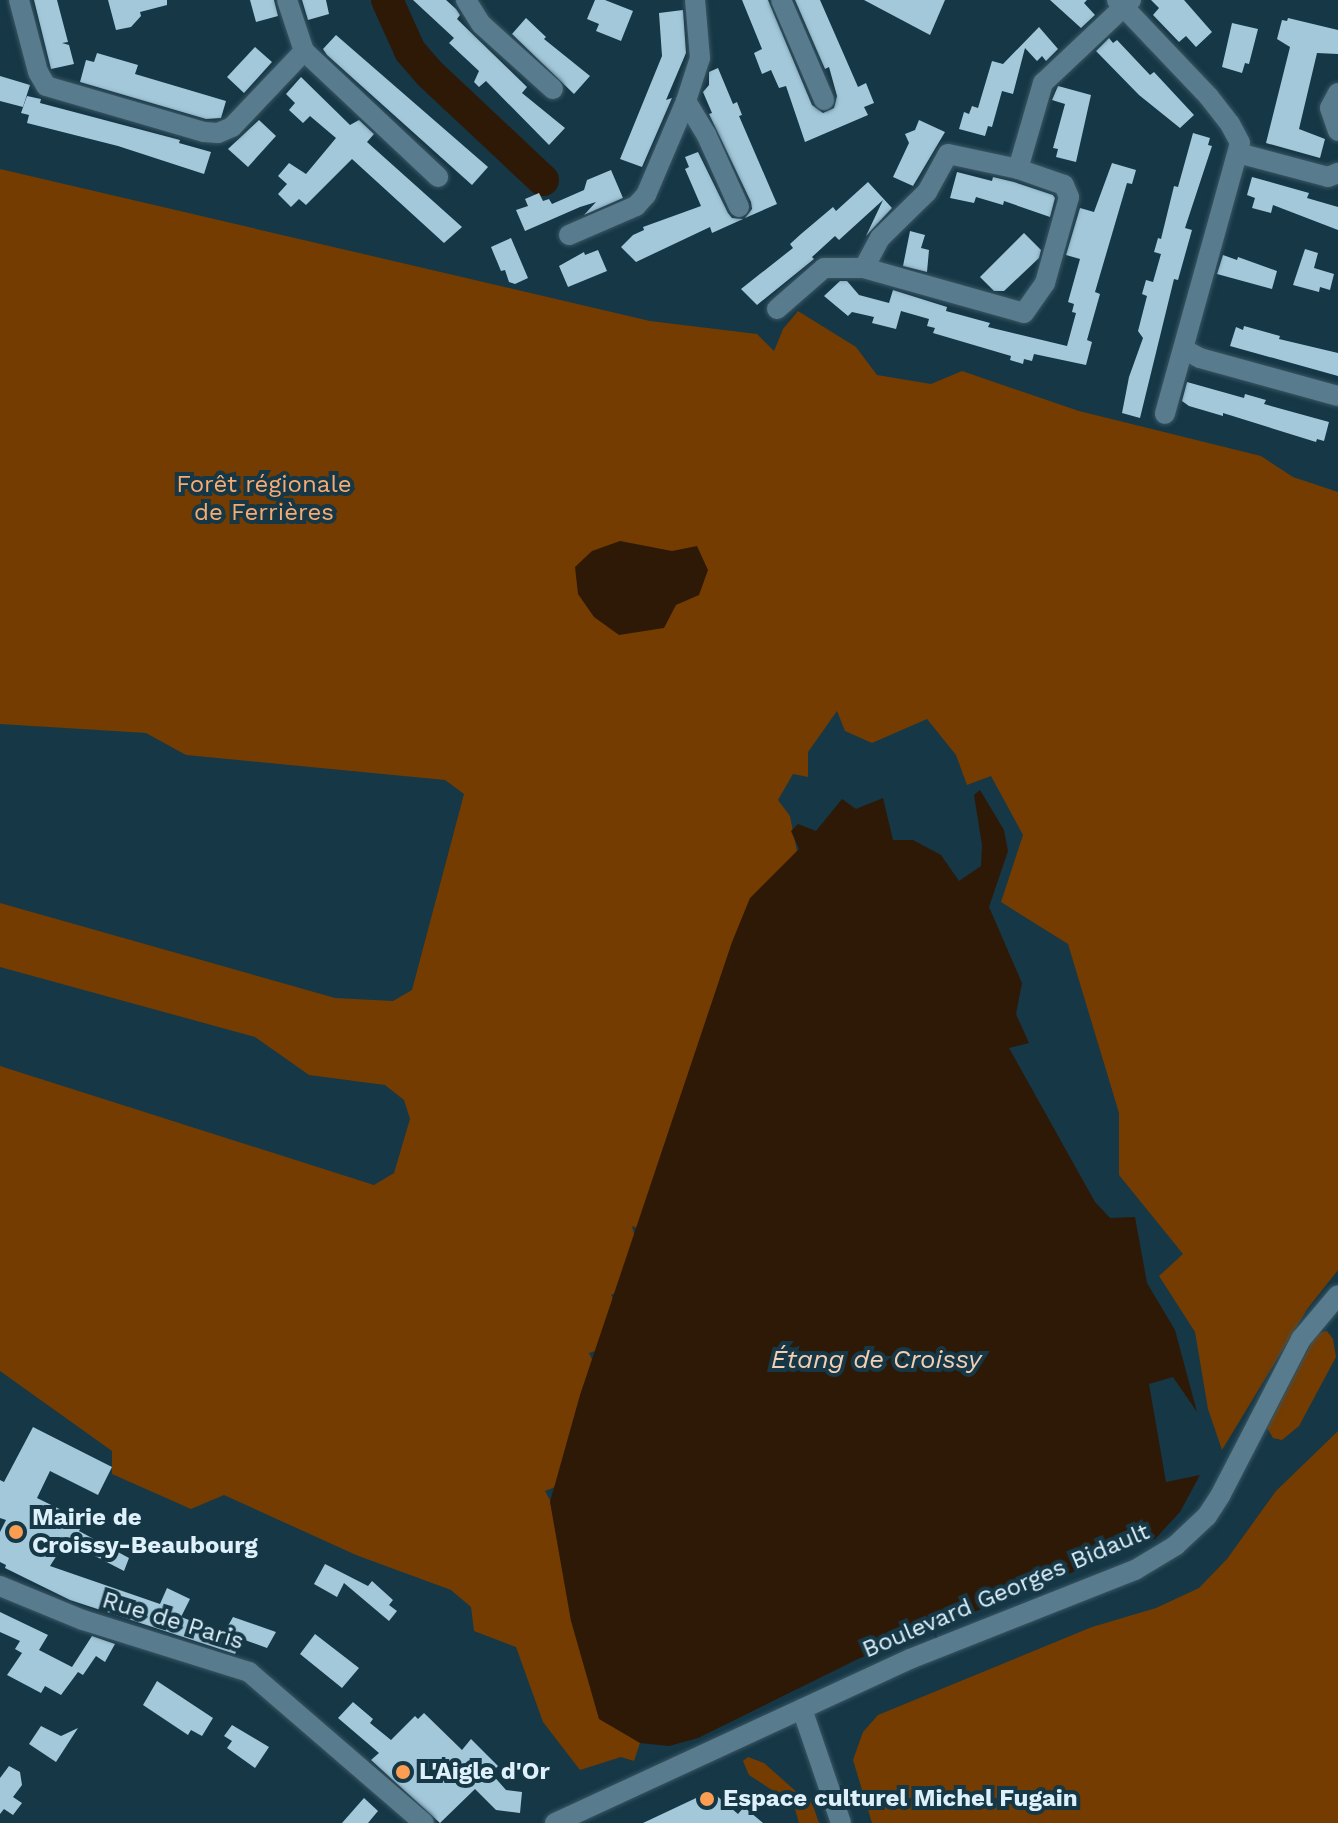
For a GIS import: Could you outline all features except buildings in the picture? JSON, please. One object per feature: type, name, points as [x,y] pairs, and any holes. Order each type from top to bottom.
[{"type":"street","points":[[19,0],[38,72],[46,86],[204,132],[218,133],[232,127],[304,51]]},
{"type":"street","points":[[287,0],[304,51],[438,177]]},
{"type":"street","points":[[466,0],[481,24],[553,89]]},
{"type":"street","points":[[569,235],[643,201],[686,101],[700,58],[695,0]]},
{"type":"street","points":[[781,0],[824,100]]},
{"type":"street","points":[[1018,169],[1043,83],[1124,3],[1230,124],[1240,143],[1238,153],[1165,414]]},
{"type":"street","points":[[1338,93],[1330,108],[1338,131]]},
{"type":"street","points":[[686,101],[706,134],[739,207]]},
{"type":"street","points":[[1238,153],[1328,177],[1338,173]]},
{"type":"street","points":[[777,309],[824,268],[864,268],[1024,313],[1045,283],[1069,197],[1064,185],[1018,169],[948,154],[927,192],[880,238],[864,268]]},
{"type":"street","points":[[1185,350],[1200,358],[1338,396]]},
{"type":"street","name":"Boulevard Georges Bidault","points":[[802,1709],[955,1639],[1135,1570],[1175,1546],[1207,1516],[1220,1496],[1301,1339],[1338,1295]]},
{"type":"street","name":"Rue de Paris","points":[[0,1586],[97,1625],[249,1672],[424,1823]]},
{"type":"street","points":[[555,1823],[802,1709],[841,1823]]},
{"type":"green space","name":"Forêt régionale de Ferrières","points":[[0,169],[650,321],[757,334],[774,351],[783,329],[798,311],[856,347],[877,375],[931,384],[962,371],[1079,411],[1261,456],[1293,477],[1338,492],[1338,1270],[1308,1308],[1222,1450],[1208,1409],[1195,1332],[1159,1276],[1183,1254],[1119,1175],[1119,1113],[1068,944],[1001,902],[1023,835],[991,776],[967,785],[956,755],[927,719],[872,743],[845,731],[837,711],[808,752],[808,777],[793,774],[778,800],[790,816],[799,861],[654,1234],[632,1226],[642,1263],[626,1287],[611,1295],[623,1318],[618,1344],[589,1353],[599,1374],[565,1483],[545,1491],[561,1520],[641,1740],[634,1761],[621,1757],[580,1770],[543,1722],[516,1647],[474,1631],[471,1607],[451,1590],[356,1555],[224,1495],[191,1509],[112,1474],[112,1451],[0,1371],[0,1066],[374,1185],[394,1173],[410,1119],[404,1100],[385,1085],[309,1075],[255,1037],[0,967],[0,903],[335,998],[393,1001],[412,990],[464,794],[445,780],[186,755],[146,733],[0,724]]},
{"type":"green space","points":[[1327,1331],[1333,1339],[1336,1357],[1299,1426],[1282,1440],[1273,1438],[1267,1428],[1316,1334]]},
{"type":"green space","points":[[1338,1431],[1338,1823],[872,1823],[853,1760],[863,1732],[878,1715],[1092,1627],[1156,1608],[1199,1588],[1227,1559],[1276,1491]]},
{"type":"green space","points":[[748,1757],[764,1763],[800,1795],[810,1797],[819,1823],[799,1823],[795,1809],[787,1800],[749,1775],[743,1761]]},
{"type":"water","points":[[620,541],[672,551],[697,546],[708,570],[699,595],[676,605],[664,628],[619,635],[594,617],[578,594],[575,567],[592,551]]},
{"type":"water","name":"Étang de Croissy","points":[[980,790],[1004,830],[1008,851],[989,907],[1022,983],[1016,1014],[1029,1043],[1009,1048],[1095,1202],[1110,1218],[1135,1217],[1147,1283],[1175,1330],[1197,1412],[1173,1377],[1149,1384],[1166,1482],[1200,1475],[1180,1512],[1155,1539],[858,1659],[698,1738],[669,1746],[640,1743],[599,1719],[571,1621],[550,1502],[580,1395],[732,942],[750,898],[799,849],[791,831],[798,824],[816,831],[842,799],[856,809],[883,798],[893,840],[913,840],[941,855],[959,881],[981,866],[982,845],[974,795]]},
{"type":"waterway","points":[[387,0],[410,51],[430,74],[543,180]]},
{"type":"place","name":"Mairie de Croissy-Beaubourg","points":[[16,1532]]},
{"type":"place","name":"L'Aigle d'Or","points":[[403,1772]]},
{"type":"place","name":"Espace culturel Michel Fugain","points":[[707,1799]]}]
